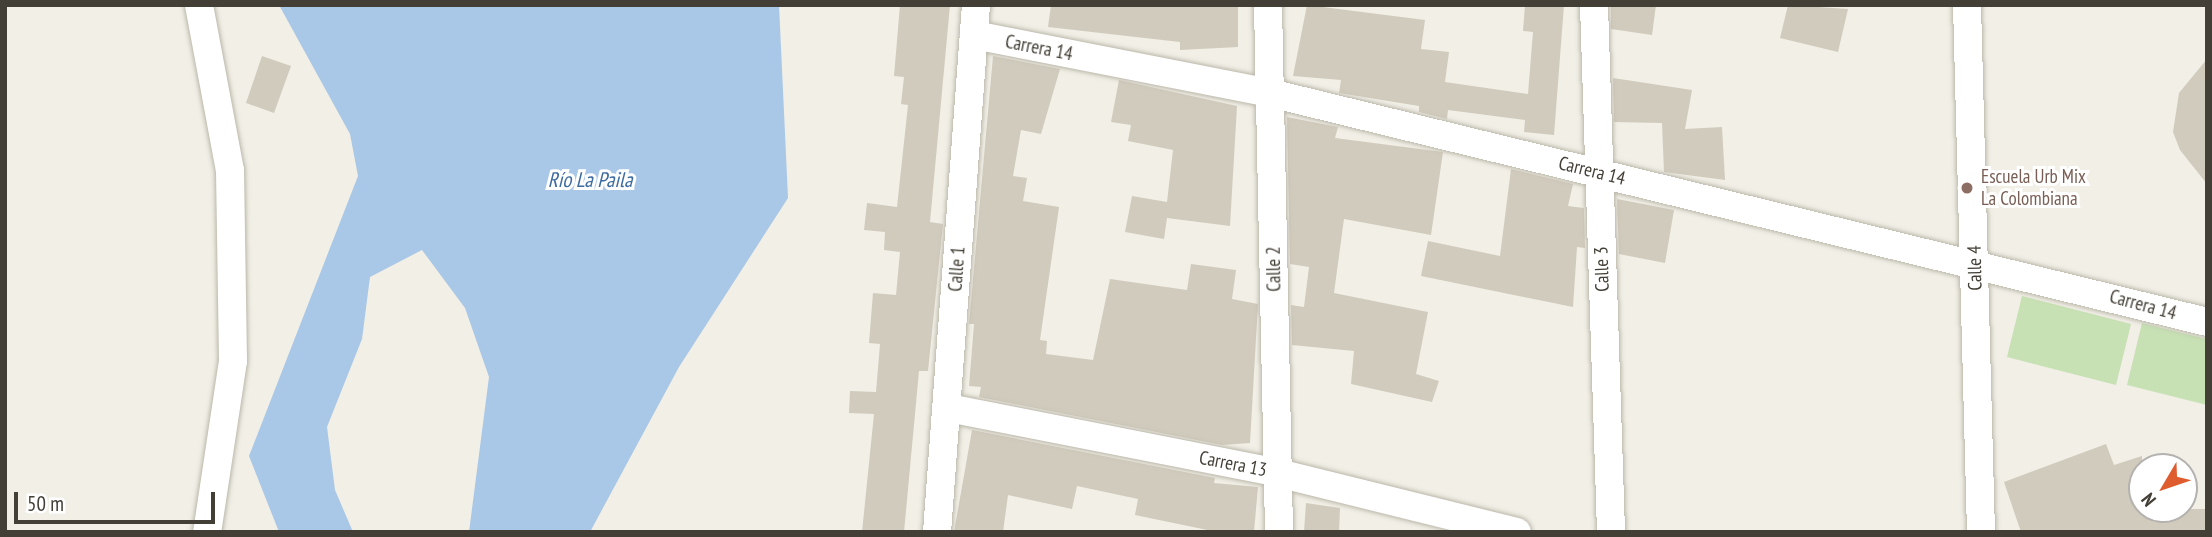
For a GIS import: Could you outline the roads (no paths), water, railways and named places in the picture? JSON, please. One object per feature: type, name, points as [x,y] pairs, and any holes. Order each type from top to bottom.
[{"type":"street","points":[[199,5],[230,170],[233,348],[207,532]]},
{"type":"street","name":"Calle 1","points":[[937,532],[976,5]]},
{"type":"street","name":"Calle 2","points":[[1268,5],[1279,532]]},
{"type":"street","name":"Calle 3","points":[[1594,5],[1611,532]]},
{"type":"street","name":"Calle 4","points":[[1967,5],[1981,532]]},
{"type":"street","name":"Carrera 14","points":[[974,35],[1270,93],[1975,262],[2207,322]]},
{"type":"street","name":"Carrera 13","points":[[947,408],[1278,473],[1517,532]]},
{"type":"water","name":"Río La Paila","points":[[279,5],[779,5],[788,198],[679,367],[590,532],[469,532],[489,377],[465,308],[422,250],[370,277],[362,339],[327,427],[335,490],[353,532],[279,532],[249,456],[358,176],[350,134]]},
{"type":"place","name":"Escuela Urb Mix La Colombiana","points":[[1967,188]]}]
